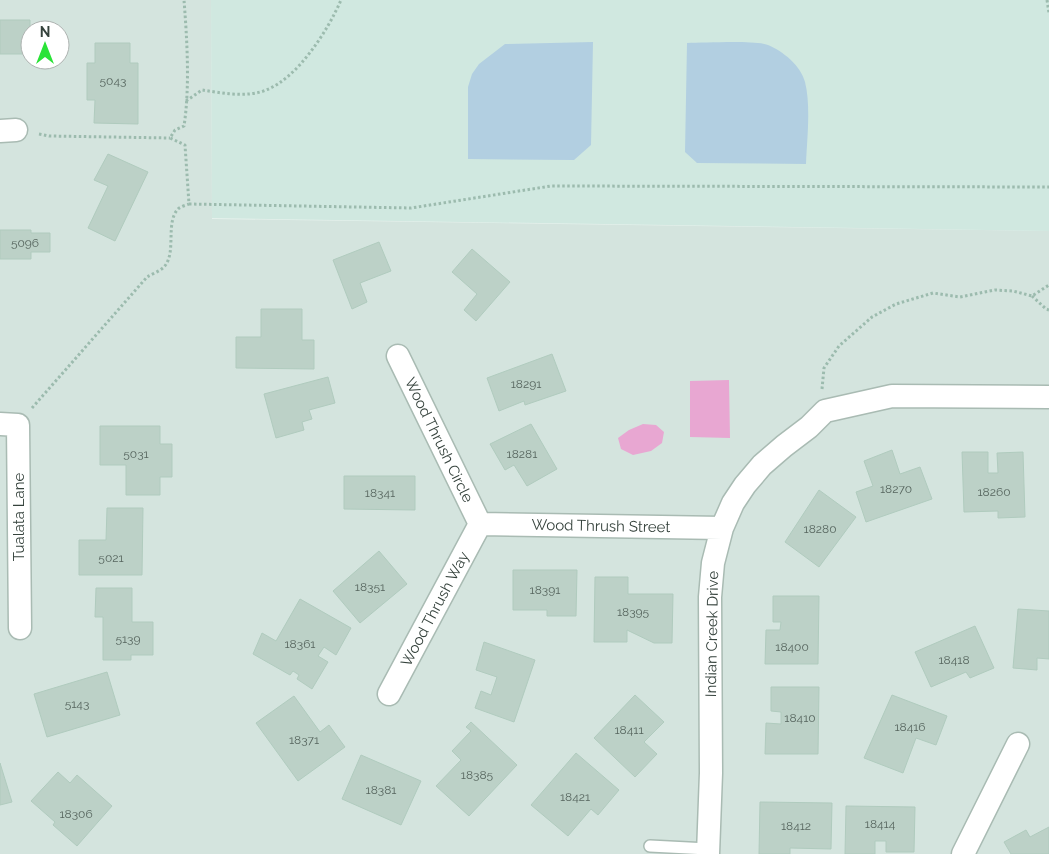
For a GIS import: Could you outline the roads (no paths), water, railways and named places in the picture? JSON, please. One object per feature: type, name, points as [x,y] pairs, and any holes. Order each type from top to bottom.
[{"type":"street","name":"Wood Thrush Circle","points":[[398,356],[480,524]]},
{"type":"street","name":"Indian Creek Drive","points":[[708,852],[711,773],[710,597],[713,562],[722,528],[733,503],[745,485],[762,465],[825,412],[892,396],[1049,397]]},
{"type":"street","name":"Tualata Lane","points":[[9,424],[20,628]]},
{"type":"street","name":"Wood Thrush Street","points":[[480,524],[722,528]]},
{"type":"street","name":"Wood Thrush Way","points":[[389,694],[480,524]]},
{"type":"street","points":[[963,854],[1018,744]]},
{"type":"lane","points":[[650,846],[708,852]]}]
